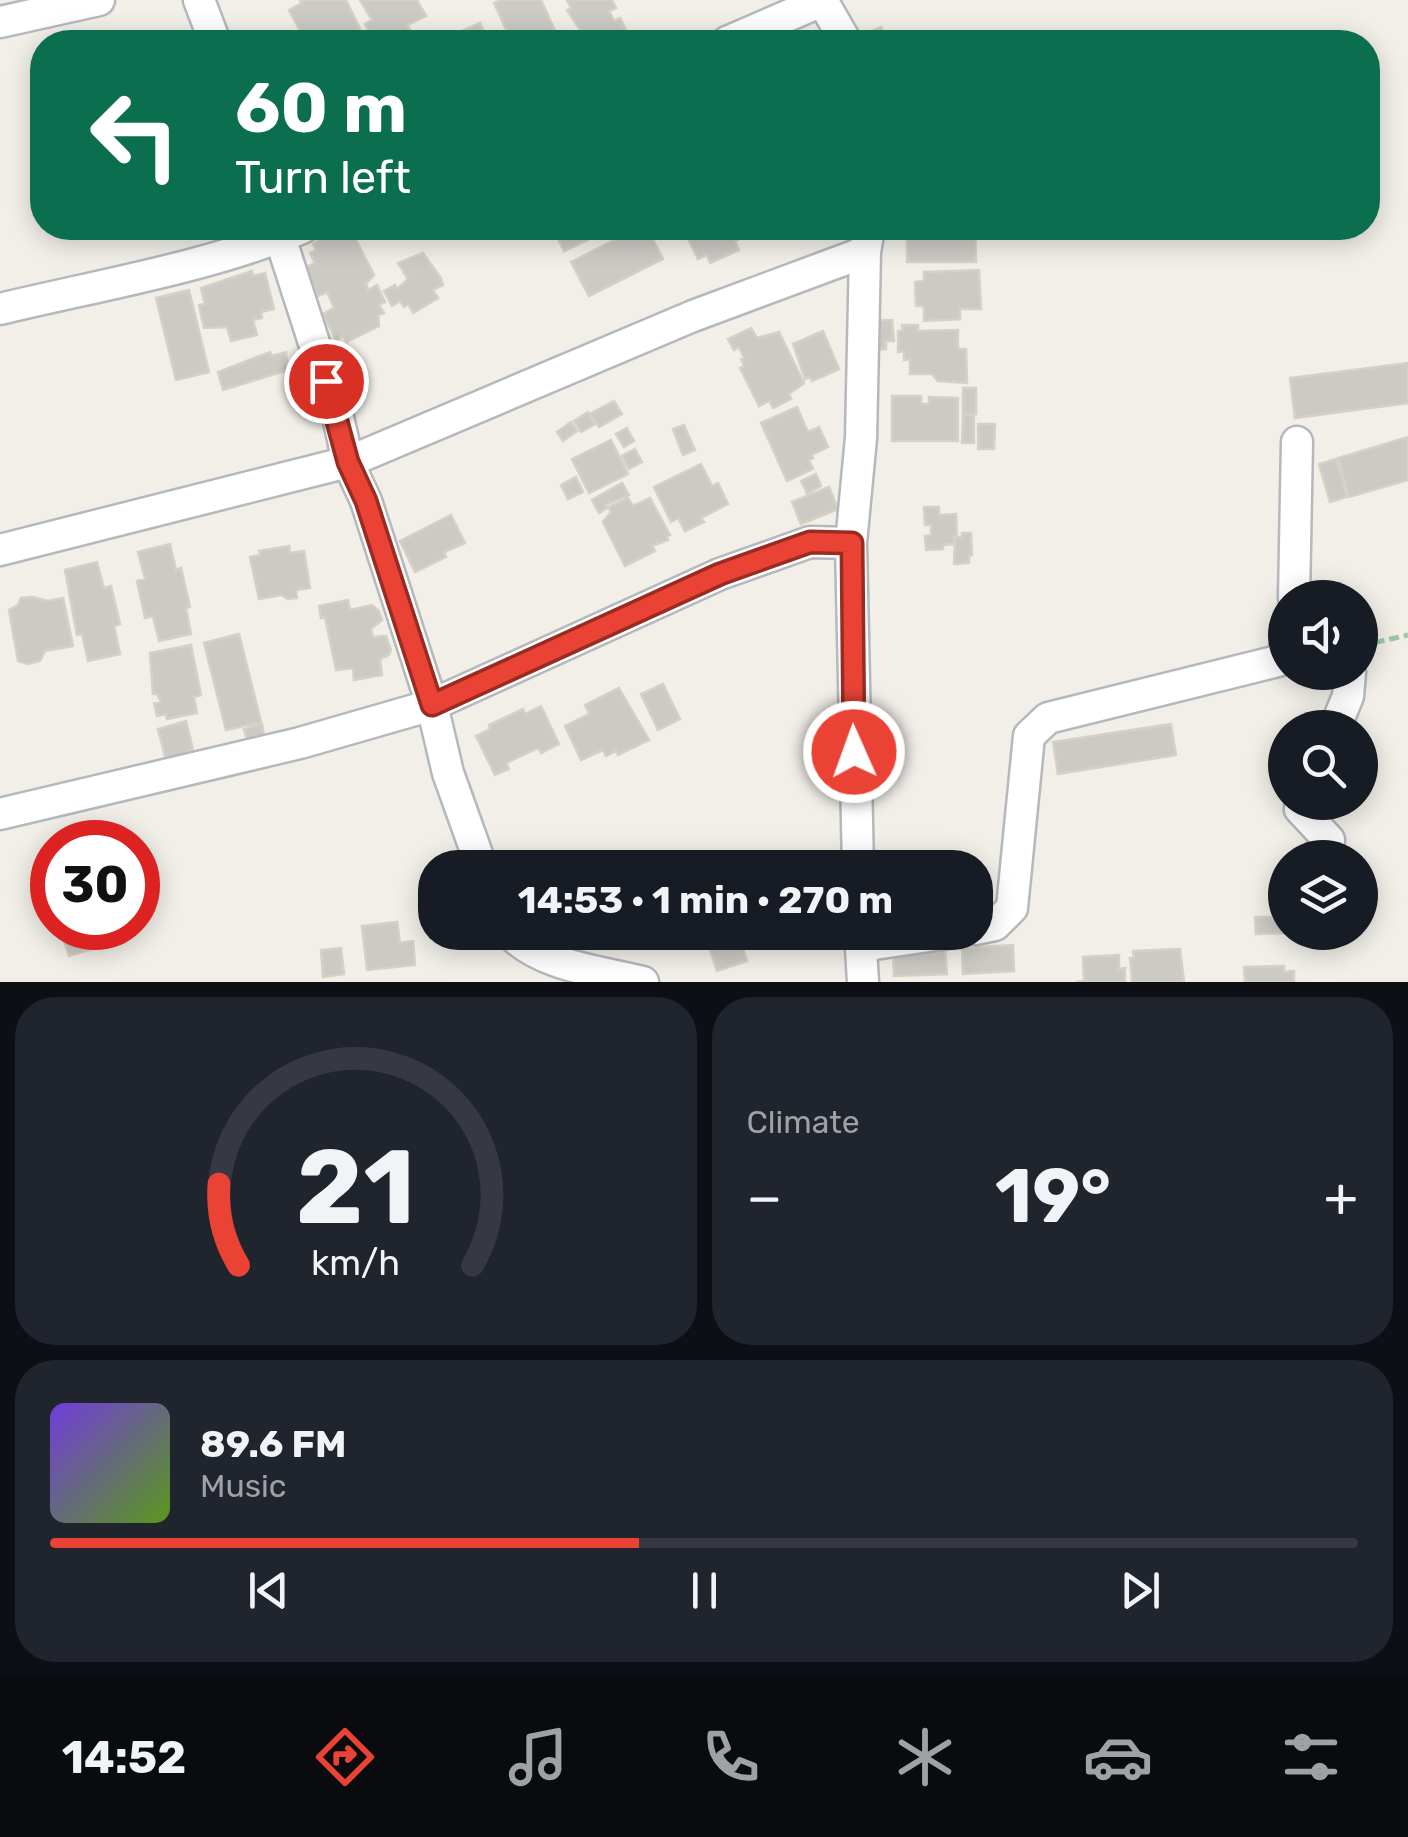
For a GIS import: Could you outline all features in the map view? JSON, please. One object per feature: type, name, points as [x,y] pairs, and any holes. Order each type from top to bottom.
[{"type":"street","points":[[0,22],[99,0]]},
{"type":"street","points":[[199,0],[210,30]]},
{"type":"street","points":[[756,30],[822,1],[839,30]]},
{"type":"street","points":[[0,308],[192,262],[259,240]]},
{"type":"street","points":[[289,240],[348,462],[366,501],[432,705],[448,773],[476,850]]},
{"type":"street","points":[[0,550],[348,462],[867,240],[861,438],[852,543],[858,850]]},
{"type":"street","points":[[1294,580],[1297,442]]},
{"type":"street","points":[[0,814],[300,744],[432,705],[720,574],[810,542],[852,543]]},
{"type":"street","points":[[993,925],[1012,908],[1029,736],[1048,718],[1268,663]]},
{"type":"street","points":[[1310,820],[1328,840]]},
{"type":"street","points":[[529,950],[643,982]]},
{"type":"street","points":[[861,950],[863,982]]},
{"type":"path","points":[[1378,642],[1408,635]]},
{"type":"building","points":[[300,0],[346,0],[360,29],[300,30],[289,10],[302,3]]},
{"type":"building","points":[[360,0],[417,0],[426,16],[407,25],[410,30],[368,30],[365,24],[372,20]]},
{"type":"building","points":[[541,0],[555,30],[506,30],[494,3]]},
{"type":"building","points":[[567,0],[612,0],[616,8],[609,11],[614,21],[620,18],[626,30],[580,30],[567,10],[571,8]]},
{"type":"building","points":[[480,23],[483,30],[464,30]]},
{"type":"building","points":[[320,240],[356,240],[374,275],[366,284],[368,290],[377,285],[385,302],[379,305],[384,313],[378,315],[379,326],[347,342],[343,336],[336,340],[323,314],[334,308],[327,292],[318,296],[304,268],[315,263],[310,253],[316,250],[313,244]]},
{"type":"building","points":[[559,240],[587,240],[564,251]]},
{"type":"building","points":[[614,240],[653,240],[663,259],[589,296],[571,262]]},
{"type":"building","points":[[689,240],[737,240],[739,250],[710,263],[707,255],[698,259]]},
{"type":"building","points":[[907,240],[975,240],[976,262],[907,262]]},
{"type":"building","points":[[423,253],[441,278],[443,285],[433,290],[438,298],[413,313],[408,304],[404,307],[400,301],[392,306],[384,291],[395,285],[397,289],[408,279],[398,263]]},
{"type":"building","points":[[979,270],[981,309],[960,309],[960,319],[924,321],[924,306],[916,306],[915,282],[924,281],[924,272]]},
{"type":"building","points":[[252,271],[253,276],[265,273],[274,309],[261,312],[262,318],[253,320],[257,335],[231,341],[227,327],[204,328],[199,305],[205,304],[201,288]]},
{"type":"building","points":[[189,290],[209,372],[176,380],[156,298]]},
{"type":"building","points":[[892,320],[894,341],[886,341],[886,349],[872,350],[871,321]]},
{"type":"building","points":[[902,325],[918,325],[918,331],[958,330],[958,349],[966,349],[967,383],[938,381],[932,374],[910,374],[910,359],[904,360],[904,351],[898,352],[898,331],[903,331]]},
{"type":"building","points":[[751,328],[757,338],[779,332],[804,383],[789,394],[791,399],[773,408],[769,401],[759,406],[740,368],[744,358],[739,347],[734,350],[728,339]]},
{"type":"building","points":[[823,331],[839,369],[812,381],[810,377],[805,379],[793,344]]},
{"type":"building","points":[[270,352],[272,356],[286,352],[288,370],[223,390],[218,372]]},
{"type":"building","points":[[1408,363],[1408,403],[1295,418],[1290,378]]},
{"type":"building","points":[[963,388],[976,388],[976,414],[963,414]]},
{"type":"building","points":[[892,396],[921,396],[921,404],[929,404],[929,397],[958,398],[958,441],[892,441]]},
{"type":"building","points":[[614,401],[622,414],[599,427],[590,414]]},
{"type":"building","points":[[797,407],[808,432],[819,427],[828,447],[812,455],[809,460],[813,469],[787,481],[761,423]]},
{"type":"building","points":[[588,412],[595,424],[581,432],[574,421]]},
{"type":"building","points":[[963,415],[974,415],[974,443],[962,443]]},
{"type":"building","points":[[571,422],[577,431],[563,441],[557,432]]},
{"type":"building","points":[[978,424],[995,424],[994,449],[978,449]]},
{"type":"building","points":[[684,425],[695,450],[683,455],[673,429]]},
{"type":"building","points":[[627,428],[634,441],[624,447],[616,434]]},
{"type":"building","points":[[1408,437],[1408,480],[1349,497],[1338,458]]},
{"type":"building","points":[[611,440],[628,474],[589,493],[572,459]]},
{"type":"building","points":[[635,449],[642,462],[629,469],[622,456]]},
{"type":"building","points":[[1336,459],[1347,497],[1330,502],[1319,464]]},
{"type":"building","points":[[701,464],[712,486],[718,483],[728,504],[685,531],[678,518],[671,522],[654,487]]},
{"type":"building","points":[[816,474],[821,486],[807,493],[801,481]]},
{"type":"building","points":[[576,477],[583,492],[568,499],[561,485]]},
{"type":"building","points":[[622,483],[629,495],[605,505],[607,508],[599,513],[592,500]]},
{"type":"building","points":[[829,487],[838,509],[801,524],[792,502]]},
{"type":"building","points":[[628,498],[633,506],[650,498],[670,535],[668,540],[652,546],[655,551],[625,566],[603,522],[611,512],[609,507]]},
{"type":"building","points":[[924,507],[939,507],[939,515],[956,514],[954,544],[926,550],[925,536],[931,535],[931,525],[925,525]]},
{"type":"building","points":[[451,515],[465,543],[415,572],[400,541]]},
{"type":"building","points":[[962,533],[971,533],[972,555],[969,563],[954,564],[955,537],[962,537]]},
{"type":"building","points":[[170,544],[176,570],[181,568],[190,607],[186,608],[191,634],[159,641],[153,616],[145,618],[137,581],[145,579],[138,552]]},
{"type":"building","points":[[289,546],[290,553],[304,551],[310,588],[296,590],[297,598],[281,595],[259,599],[250,557],[260,555],[259,551]]},
{"type":"building","points":[[97,562],[104,588],[111,586],[120,624],[114,626],[120,654],[88,661],[82,634],[77,635],[65,570]]},
{"type":"building","points":[[21,598],[48,601],[63,598],[73,646],[45,651],[40,661],[28,664],[18,661],[9,610]]},
{"type":"building","points":[[348,600],[350,610],[372,605],[379,611],[382,620],[371,629],[373,637],[386,636],[391,650],[380,659],[382,675],[354,680],[353,668],[336,670],[319,606]]},
{"type":"building","points":[[239,634],[261,722],[226,730],[204,643]]},
{"type":"building","points":[[191,645],[201,695],[194,697],[197,713],[167,719],[166,714],[157,716],[154,703],[161,702],[153,694],[150,653]]},
{"type":"building","points":[[663,684],[680,719],[658,730],[641,694]]},
{"type":"building","points":[[619,688],[649,740],[618,755],[616,751],[606,756],[603,750],[581,760],[565,726],[589,714],[585,705]]},
{"type":"building","points":[[541,706],[559,744],[541,753],[538,748],[506,763],[509,769],[495,775],[476,736],[490,729],[489,725],[523,709],[525,714]]},
{"type":"building","points":[[186,721],[193,750],[188,751],[190,755],[166,760],[158,729]]},
{"type":"building","points":[[262,724],[264,736],[247,740],[244,729]]},
{"type":"building","points":[[1171,724],[1176,755],[1058,774],[1053,742]]},
{"type":"building","points":[[1255,917],[1268,917],[1268,934],[1256,934]]},
{"type":"building","points":[[397,922],[400,943],[413,941],[415,965],[367,970],[362,926]]},
{"type":"building","points":[[1013,945],[1014,971],[963,974],[962,950],[993,950],[993,946]]},
{"type":"building","points":[[341,948],[344,974],[323,977],[321,950]]},
{"type":"building","points":[[1180,949],[1184,982],[1132,982],[1133,951]]},
{"type":"building","points":[[67,950],[89,950],[69,956]]},
{"type":"building","points":[[710,950],[743,950],[747,961],[717,971]]},
{"type":"building","points":[[893,950],[945,950],[947,974],[894,976]]},
{"type":"building","points":[[1119,955],[1119,969],[1125,968],[1125,982],[1076,982],[1084,981],[1083,957]]},
{"type":"building","points":[[1284,966],[1284,972],[1294,971],[1294,982],[1245,982],[1244,967]]},
{"type":"route","points":[[326,381],[348,462],[366,501],[432,705],[720,574],[810,542],[852,543],[854,752]]}]
